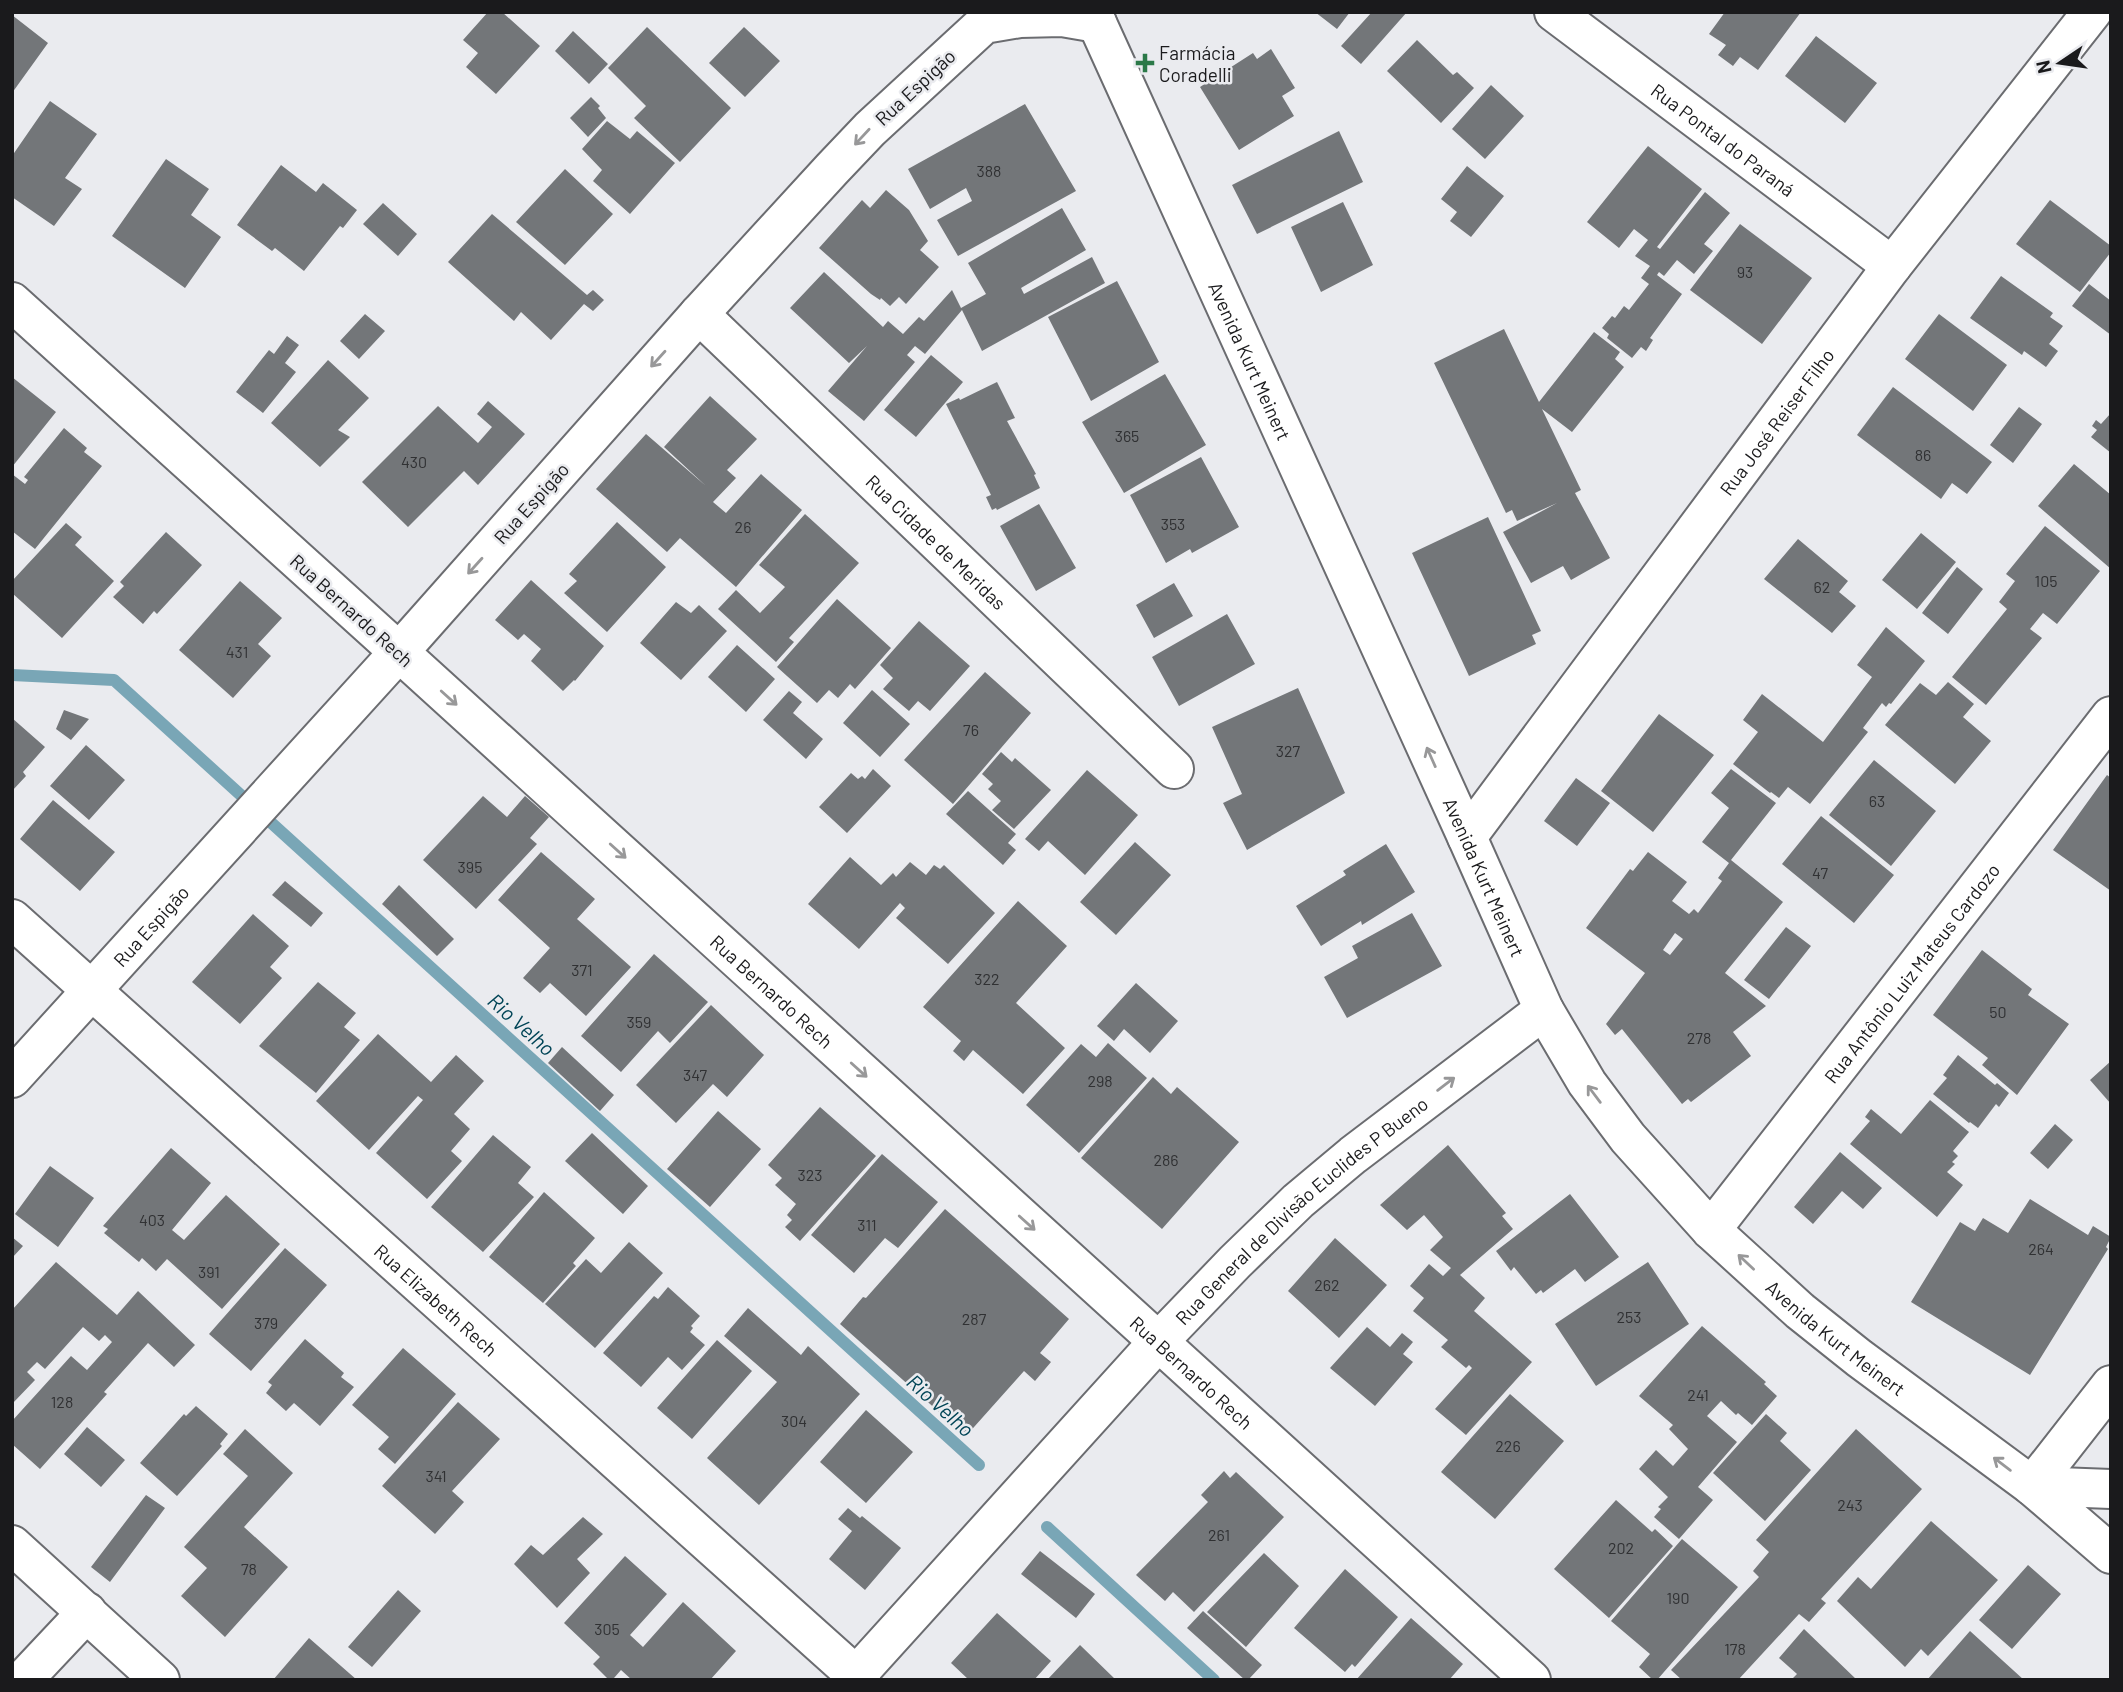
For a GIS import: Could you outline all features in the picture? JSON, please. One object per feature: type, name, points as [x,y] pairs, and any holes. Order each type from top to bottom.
[{"type":"street","name":"Rua Pontal do Paraná","points":[[1554,12],[1892,266]]},
{"type":"street","name":"Rua José Reiser Filho","points":[[1467,837],[1892,266],[2092,12]]},
{"type":"street","points":[[2099,12],[2111,22]]},
{"type":"street","name":"Rua Espigão","points":[[12,1078],[399,652],[699,314],[870,129],[986,18],[1102,16]]},
{"type":"street","name":"Avenida Kurt Meinert","points":[[1102,16],[1544,1010],[1587,1083],[1628,1138],[1711,1230],[1800,1311],[2032,1486],[2111,1554]]},
{"type":"street","name":"Rua Bernardo Rech","points":[[12,302],[1531,1680]]},
{"type":"street","name":"Rua Cidade de Meridas","points":[[699,314],[1174,769]]},
{"type":"street","name":"Rua Antônio Luiz Mateus Cardozo","points":[[1711,1230],[2111,716]]},
{"type":"street","name":"Rua Elizabeth Rech","points":[[12,919],[856,1678]]},
{"type":"street","name":"Rua General de Divisão Euclides P Bueno","points":[[856,1678],[1158,1342],[1235,1262],[1298,1201],[1353,1155],[1544,1010]]},
{"type":"street","points":[[2032,1486],[2111,1385]]},
{"type":"street","points":[[2032,1486],[2111,1489]]},
{"type":"street","points":[[12,1545],[160,1680]]},
{"type":"street","points":[[23,1680],[87,1612]]},
{"type":"building","points":[[488,12],[502,12],[540,46],[496,94],[466,67],[478,53],[463,40]]},
{"type":"building","points":[[1315,12],[1350,12],[1337,29]]},
{"type":"building","points":[[1372,12],[1407,12],[1361,64],[1341,46]]},
{"type":"building","points":[[1725,12],[1801,12],[1758,70],[1740,57],[1733,66],[1718,55],[1726,45],[1709,34]]},
{"type":"building","points":[[12,15],[48,43],[12,93]]},
{"type":"building","points":[[647,27],[731,108],[680,162],[634,118],[646,106],[608,68]]},
{"type":"building","points":[[744,27],[780,61],[745,97],[709,63]]},
{"type":"building","points":[[573,31],[608,64],[589,84],[555,51]]},
{"type":"building","points":[[1816,36],[1877,83],[1845,123],[1785,76]]},
{"type":"building","points":[[1417,40],[1453,75],[1457,72],[1474,88],[1441,123],[1387,71]]},
{"type":"building","points":[[1271,49],[1295,88],[1282,96],[1294,116],[1239,150],[1200,87],[1253,53],[1257,59]]},
{"type":"building","points":[[1491,85],[1524,116],[1485,159],[1452,129]]},
{"type":"building","points":[[591,97],[606,118],[588,137],[570,118]]},
{"type":"building","points":[[50,101],[97,134],[65,178],[82,189],[54,226],[12,197],[12,156]]},
{"type":"building","points":[[1025,104],[1076,191],[958,256],[937,220],[972,201],[966,188],[930,209],[908,169]]},
{"type":"building","points":[[607,121],[630,139],[637,131],[675,163],[630,214],[593,181],[602,170],[582,149]]},
{"type":"building","points":[[1339,131],[1363,182],[1257,234],[1232,185]]},
{"type":"building","points":[[1648,146],[1702,189],[1657,247],[1660,249],[1705,192],[1730,213],[1704,244],[1713,251],[1694,274],[1677,260],[1664,276],[1659,272],[1657,275],[1682,294],[1650,338],[1653,340],[1646,351],[1641,347],[1632,358],[1607,338],[1609,334],[1602,328],[1612,316],[1615,318],[1624,306],[1629,310],[1649,284],[1641,278],[1650,266],[1635,256],[1648,240],[1634,229],[1619,248],[1587,222]]},
{"type":"building","points":[[166,159],[209,189],[191,215],[221,237],[185,288],[112,236]]},
{"type":"building","points":[[281,165],[316,192],[323,183],[357,210],[343,228],[340,226],[304,271],[275,248],[272,251],[237,225]]},
{"type":"building","points":[[1467,166],[1504,196],[1471,237],[1450,221],[1457,212],[1441,199]]},
{"type":"building","points":[[565,169],[613,214],[565,265],[516,222]]},
{"type":"building","points":[[886,190],[909,210],[928,241],[920,250],[939,267],[906,304],[899,297],[890,306],[871,294],[819,248],[862,200],[870,208]]},
{"type":"building","points":[[2050,200],[2111,246],[2111,252],[2080,292],[2016,244]]},
{"type":"building","points":[[1343,202],[1373,265],[1321,292],[1291,227]]},
{"type":"building","points":[[383,203],[417,234],[398,256],[363,224]]},
{"type":"building","points":[[1062,208],[1086,250],[1021,288],[1024,294],[1092,257],[1105,283],[982,351],[962,310],[925,354],[915,346],[907,355],[915,362],[864,421],[828,391],[867,346],[849,363],[790,308],[824,272],[883,327],[888,321],[903,334],[919,317],[924,321],[952,290],[961,308],[986,294],[968,263]]},
{"type":"building","points":[[492,214],[587,295],[593,290],[604,300],[593,311],[584,304],[551,340],[521,312],[514,321],[448,262]]},
{"type":"building","points":[[1740,224],[1812,278],[1762,344],[1690,290]]},
{"type":"building","points":[[2001,276],[2053,313],[2050,317],[2063,326],[2049,344],[2058,351],[2046,367],[2024,351],[2022,355],[1970,318]]},
{"type":"building","points":[[1117,281],[1159,362],[1091,401],[1048,317]]},
{"type":"building","points":[[2089,284],[2111,301],[2111,335],[2072,306]]},
{"type":"building","points":[[365,314],[385,331],[359,359],[340,341]]},
{"type":"building","points":[[1939,314],[2007,365],[1973,411],[1905,359]]},
{"type":"building","points":[[1504,329],[1539,402],[1594,332],[1620,352],[1615,359],[1624,367],[1572,432],[1542,409],[1581,490],[1575,493],[1610,558],[1571,580],[1563,566],[1531,583],[1503,532],[1557,503],[1517,521],[1512,510],[1506,513],[1434,363]]},
{"type":"building","points":[[287,336],[299,345],[285,363],[296,372],[263,413],[236,392],[269,350],[274,354]]},
{"type":"building","points":[[931,355],[963,382],[916,437],[884,410]]},
{"type":"building","points":[[328,360],[369,398],[338,430],[350,437],[320,467],[271,423]]},
{"type":"building","points":[[1165,374],[1206,445],[1124,493],[1082,422]]},
{"type":"building","points":[[12,377],[56,412],[12,467]]},
{"type":"building","points":[[997,382],[1015,418],[1007,421],[1036,474],[1034,475],[1040,488],[992,510],[986,497],[991,495],[946,404]]},
{"type":"building","points":[[1893,387],[1992,462],[1967,494],[1952,483],[1941,499],[1857,435]]},
{"type":"building","points":[[710,396],[757,439],[727,470],[736,478],[713,502],[726,513],[761,474],[802,510],[736,587],[680,538],[667,552],[596,489],[646,434],[706,486],[664,447]]},
{"type":"building","points":[[488,401],[525,434],[478,485],[464,471],[408,527],[362,482],[438,406],[478,443],[492,427],[477,414]]},
{"type":"building","points":[[2019,407],[2042,424],[2013,463],[1990,445]]},
{"type":"building","points":[[2111,413],[2111,453],[2091,437],[2097,430],[2092,426],[2096,420],[2101,424]]},
{"type":"building","points":[[64,428],[87,448],[84,452],[102,466],[35,549],[12,531],[12,474],[25,484],[28,480],[24,477]]},
{"type":"building","points":[[1201,457],[1239,527],[1192,553],[1190,549],[1166,563],[1130,495]]},
{"type":"building","points":[[2074,464],[2111,495],[2111,569],[2038,506]]},
{"type":"building","points":[[1039,504],[1076,568],[1036,591],[1000,526]]},
{"type":"building","points":[[805,514],[859,563],[789,638],[794,642],[776,662],[718,609],[736,590],[760,613],[785,587],[759,565]]},
{"type":"building","points":[[1488,517],[1541,631],[1532,635],[1536,644],[1469,676],[1412,553]]},
{"type":"building","points":[[617,522],[666,567],[607,632],[564,593],[577,581],[569,574]]},
{"type":"building","points":[[66,523],[82,537],[75,545],[114,581],[62,638],[12,593],[12,581]]},
{"type":"building","points":[[2045,526],[2100,571],[2057,624],[2043,613],[2030,629],[2042,638],[1986,705],[1952,677],[2007,609],[1999,602],[2015,581],[2006,574]]},
{"type":"building","points":[[166,532],[202,565],[157,614],[154,611],[143,624],[113,597],[124,586],[120,582]]},
{"type":"building","points":[[1921,533],[1956,562],[1917,609],[1882,580]]},
{"type":"building","points":[[1798,539],[1848,581],[1839,592],[1856,606],[1832,633],[1764,579]]},
{"type":"building","points":[[1957,567],[1983,589],[1948,634],[1922,613]]},
{"type":"building","points":[[531,580],[604,646],[575,681],[563,691],[531,661],[541,649],[524,634],[518,640],[495,620]]},
{"type":"building","points":[[240,581],[282,618],[258,644],[271,656],[233,698],[179,650]]},
{"type":"building","points":[[1174,583],[1193,616],[1154,638],[1136,605]]},
{"type":"building","points":[[837,599],[891,648],[855,689],[850,684],[838,698],[829,690],[817,703],[777,667]]},
{"type":"building","points":[[676,602],[691,613],[699,605],[727,631],[681,680],[640,643]]},
{"type":"building","points":[[1227,614],[1255,664],[1179,706],[1152,657]]},
{"type":"building","points":[[919,621],[970,666],[930,711],[918,701],[909,711],[883,689],[893,678],[880,665]]},
{"type":"building","points":[[1886,627],[1925,661],[1891,704],[1886,707],[1882,703],[1863,728],[1868,732],[1810,804],[1788,787],[1779,798],[1733,764],[1758,732],[1743,720],[1762,694],[1823,742],[1872,677],[1857,665]]},
{"type":"building","points":[[737,645],[775,679],[746,712],[708,677]]},
{"type":"building","points":[[985,672],[1031,713],[953,804],[904,760]]},
{"type":"building","points":[[1948,682],[1974,704],[1963,717],[1991,741],[1955,784],[1885,725],[1920,683],[1936,695]]},
{"type":"building","points":[[1298,688],[1345,793],[1247,850],[1223,803],[1242,794],[1212,727]]},
{"type":"building","points":[[872,690],[910,724],[880,757],[843,723]]},
{"type":"building","points":[[789,691],[802,702],[793,713],[823,739],[806,759],[763,720]]},
{"type":"building","points":[[64,710],[89,719],[71,740],[56,729]]},
{"type":"building","points":[[1659,714],[1714,755],[1653,832],[1601,791]]},
{"type":"building","points":[[12,718],[45,747],[23,772],[26,776],[12,791]]},
{"type":"building","points":[[86,745],[125,780],[89,820],[50,786]]},
{"type":"building","points":[[1001,752],[1012,762],[1015,758],[1051,790],[1014,829],[992,810],[1001,801],[988,789],[993,784],[982,774]]},
{"type":"building","points":[[1874,760],[1936,811],[1891,866],[1829,815]]},
{"type":"building","points":[[873,769],[891,786],[847,833],[819,807],[851,773],[858,779],[862,776],[865,779]]},
{"type":"building","points":[[1731,769],[1776,803],[1731,860],[1783,902],[1725,973],[1766,1006],[1733,1032],[1751,1056],[1691,1102],[1688,1099],[1682,1104],[1622,1029],[1615,1035],[1606,1024],[1645,973],[1586,928],[1630,869],[1633,871],[1648,852],[1687,882],[1672,901],[1689,914],[1694,909],[1698,913],[1722,881],[1718,878],[1729,863],[1702,842],[1729,808],[1711,793]],"holes":[[[1675,933],[1683,939],[1670,955],[1663,950]]]},
{"type":"building","points":[[1087,770],[1138,815],[1085,875],[1048,841],[1039,851],[1025,839]]},
{"type":"building","points":[[2107,775],[2111,778],[2111,891],[2053,850]]},
{"type":"building","points":[[1576,778],[1610,803],[1577,846],[1544,821]]},
{"type":"building","points":[[968,791],[1016,834],[1008,843],[1016,850],[1003,865],[946,814]]},
{"type":"building","points":[[483,796],[507,817],[525,796],[549,817],[530,838],[537,844],[476,909],[423,860]]},
{"type":"building","points":[[53,800],[115,852],[80,891],[20,839]]},
{"type":"building","points":[[1821,816],[1894,875],[1854,923],[1782,864]]},
{"type":"building","points":[[1135,842],[1171,875],[1116,935],[1080,902]]},
{"type":"building","points":[[1386,844],[1415,892],[1362,925],[1361,921],[1321,946],[1296,906],[1346,875],[1343,871]]},
{"type":"building","points":[[541,852],[595,899],[577,919],[631,967],[586,1016],[550,983],[540,993],[523,978],[550,948],[498,900]]},
{"type":"building","points":[[850,857],[881,885],[893,873],[896,877],[910,862],[926,875],[934,865],[940,869],[944,865],[995,913],[948,964],[896,918],[905,908],[900,903],[859,949],[808,904]]},
{"type":"building","points":[[285,881],[323,913],[311,927],[272,895]]},
{"type":"building","points":[[399,885],[454,939],[437,956],[382,904]]},
{"type":"building","points":[[1018,901],[1067,946],[1016,1003],[1065,1048],[1023,1094],[973,1050],[964,1061],[953,1051],[961,1041],[923,1007]]},
{"type":"building","points":[[1412,913],[1442,966],[1347,1018],[1324,977],[1358,958],[1352,946]]},
{"type":"building","points":[[253,914],[289,946],[270,967],[282,978],[240,1024],[192,982]]},
{"type":"building","points":[[1786,927],[1811,946],[1769,999],[1744,980]]},
{"type":"building","points":[[1982,950],[2032,989],[2028,995],[2069,1024],[2017,1095],[1982,1065],[1988,1058],[1933,1015]]},
{"type":"building","points":[[654,954],[708,1002],[670,1043],[658,1031],[621,1072],[581,1036]]},
{"type":"building","points":[[318,982],[356,1013],[344,1027],[360,1040],[316,1093],[259,1046]]},
{"type":"building","points":[[1136,983],[1178,1021],[1150,1053],[1124,1029],[1114,1041],[1097,1026]]},
{"type":"building","points":[[711,1005],[764,1055],[727,1097],[713,1084],[676,1123],[636,1085]]},
{"type":"building","points":[[378,1034],[431,1082],[456,1055],[484,1081],[454,1114],[470,1129],[451,1151],[462,1161],[427,1199],[376,1153],[423,1100],[418,1096],[369,1150],[316,1101]]},
{"type":"building","points":[[1108,1043],[1147,1078],[1079,1153],[1026,1105],[1081,1044],[1096,1057]]},
{"type":"building","points":[[562,1047],[614,1095],[600,1111],[548,1063]]},
{"type":"building","points":[[1958,1055],[2009,1093],[1999,1107],[1996,1104],[1978,1128],[1933,1094],[1947,1078],[1943,1075]]},
{"type":"building","points":[[2111,1061],[2111,1104],[2090,1080]]},
{"type":"building","points":[[1153,1077],[1171,1094],[1177,1087],[1239,1142],[1162,1229],[1081,1158]]},
{"type":"building","points":[[1930,1100],[1969,1132],[1953,1151],[1958,1156],[1947,1172],[1963,1185],[1937,1217],[1850,1144],[1870,1121],[1865,1117],[1871,1109],[1901,1134]]},
{"type":"building","points":[[820,1107],[876,1156],[800,1241],[785,1227],[792,1220],[787,1215],[796,1204],[775,1185],[782,1178],[768,1165]]},
{"type":"building","points":[[718,1111],[761,1149],[710,1207],[667,1169]]},
{"type":"building","points":[[2055,1124],[2073,1140],[2048,1169],[2030,1153]]},
{"type":"building","points":[[592,1133],[648,1186],[623,1214],[565,1161]]},
{"type":"building","points":[[493,1135],[531,1167],[518,1183],[534,1197],[483,1252],[431,1207]]},
{"type":"building","points":[[1448,1145],[1506,1213],[1502,1216],[1513,1229],[1460,1275],[1485,1298],[1474,1311],[1532,1362],[1466,1435],[1435,1409],[1472,1368],[1469,1365],[1466,1368],[1441,1347],[1448,1340],[1413,1311],[1424,1298],[1410,1286],[1429,1264],[1443,1276],[1451,1268],[1430,1250],[1443,1237],[1424,1215],[1407,1230],[1380,1205]]},
{"type":"building","points":[[171,1148],[211,1183],[172,1230],[184,1240],[226,1195],[280,1244],[222,1309],[167,1259],[156,1271],[142,1258],[139,1262],[104,1233],[108,1229],[103,1226]]},
{"type":"building","points":[[1840,1152],[1882,1188],[1863,1209],[1842,1191],[1813,1224],[1794,1207]]},
{"type":"building","points":[[882,1154],[938,1202],[898,1248],[885,1238],[854,1273],[811,1235]]},
{"type":"building","points":[[50,1166],[94,1198],[58,1247],[15,1214]]},
{"type":"building","points":[[544,1192],[595,1238],[573,1263],[576,1266],[543,1303],[489,1257]]},
{"type":"building","points":[[1570,1194],[1619,1257],[1585,1282],[1575,1269],[1543,1293],[1541,1290],[1536,1294],[1514,1267],[1511,1271],[1496,1251]]},
{"type":"building","points":[[2030,1199],[2088,1235],[2093,1226],[2111,1237],[2106,1247],[2108,1249],[2030,1375],[1911,1302],[1960,1222],[1975,1231],[1983,1218],[2008,1233]]},
{"type":"building","points":[[945,1209],[1069,1319],[1040,1353],[1051,1362],[1035,1381],[1024,1371],[966,1436],[840,1324]]},
{"type":"building","points":[[12,1237],[23,1246],[12,1258]]},
{"type":"building","points":[[1335,1238],[1387,1285],[1339,1338],[1288,1291]]},
{"type":"building","points":[[629,1242],[663,1273],[595,1348],[545,1304],[586,1259],[601,1273]]},
{"type":"building","points":[[285,1248],[327,1285],[251,1371],[209,1334]]},
{"type":"building","points":[[56,1262],[117,1315],[138,1291],[195,1345],[174,1367],[148,1343],[40,1469],[12,1444],[12,1421],[71,1356],[87,1370],[112,1342],[105,1335],[99,1341],[83,1327],[45,1369],[37,1362],[27,1372],[35,1380],[12,1404],[12,1310]]},
{"type":"building","points":[[1648,1262],[1689,1324],[1596,1386],[1555,1324]]},
{"type":"building","points":[[668,1287],[700,1316],[691,1326],[693,1328],[690,1332],[705,1345],[682,1370],[668,1357],[641,1387],[603,1353],[654,1296],[658,1299]]},
{"type":"building","points":[[748,1308],[801,1355],[808,1346],[860,1394],[759,1505],[707,1458],[777,1382],[724,1336]]},
{"type":"building","points":[[1702,1326],[1766,1382],[1764,1384],[1777,1396],[1752,1425],[1721,1401],[1707,1416],[1737,1442],[1698,1487],[1713,1500],[1679,1539],[1654,1517],[1661,1509],[1658,1507],[1668,1497],[1639,1469],[1656,1450],[1673,1466],[1688,1449],[1669,1429],[1673,1425],[1639,1396]]},
{"type":"building","points":[[1367,1327],[1390,1347],[1402,1333],[1413,1342],[1403,1354],[1413,1362],[1375,1406],[1330,1368]]},
{"type":"building","points":[[305,1339],[344,1373],[341,1377],[354,1387],[320,1426],[294,1403],[286,1411],[266,1393],[272,1385],[268,1382]]},
{"type":"building","points":[[717,1340],[752,1371],[692,1439],[657,1408]]},
{"type":"building","points":[[403,1348],[456,1394],[395,1464],[378,1449],[389,1437],[352,1405]]},
{"type":"building","points":[[1510,1394],[1564,1441],[1495,1519],[1441,1472]]},
{"type":"building","points":[[458,1402],[500,1439],[452,1491],[464,1502],[435,1534],[382,1486]]},
{"type":"building","points":[[196,1406],[228,1434],[220,1444],[222,1446],[177,1496],[140,1463],[184,1414],[186,1416]]},
{"type":"building","points":[[866,1410],[913,1452],[866,1503],[820,1462]]},
{"type":"building","points":[[1766,1414],[1787,1433],[1780,1441],[1811,1470],[1765,1521],[1713,1473]]},
{"type":"building","points":[[87,1427],[125,1460],[101,1487],[64,1454]]},
{"type":"building","points":[[245,1429],[293,1473],[244,1527],[288,1567],[225,1637],[181,1596],[207,1568],[184,1547],[248,1476],[223,1454]]},
{"type":"building","points":[[1856,1429],[1922,1489],[1821,1599],[1826,1603],[1809,1622],[1799,1614],[1738,1680],[1682,1680],[1671,1670],[1759,1577],[1753,1571],[1769,1552],[1756,1540]]},
{"type":"building","points":[[1224,1471],[1230,1478],[1236,1472],[1284,1517],[1194,1612],[1173,1592],[1165,1601],[1136,1575],[1208,1502],[1201,1495]]},
{"type":"building","points":[[146,1495],[165,1508],[110,1582],[91,1567]]},
{"type":"building","points":[[1616,1500],[1652,1532],[1655,1529],[1673,1546],[1609,1618],[1554,1569]]},
{"type":"building","points":[[848,1508],[901,1548],[865,1590],[829,1559],[852,1531],[838,1519]]},
{"type":"building","points":[[583,1517],[603,1534],[577,1559],[590,1573],[557,1608],[514,1564],[531,1545],[543,1555]]},
{"type":"building","points":[[1931,1521],[1998,1580],[1928,1656],[1921,1649],[1905,1667],[1837,1601],[1858,1577],[1871,1589]]},
{"type":"building","points":[[1682,1539],[1738,1587],[1657,1680],[1653,1680],[1639,1667],[1650,1654],[1611,1621]]},
{"type":"building","points":[[1040,1551],[1095,1594],[1076,1618],[1021,1574]]},
{"type":"building","points":[[1264,1553],[1299,1586],[1246,1647],[1207,1612]]},
{"type":"building","points":[[625,1556],[667,1594],[630,1635],[643,1647],[683,1602],[736,1651],[710,1680],[632,1680],[621,1670],[614,1678],[616,1680],[609,1680],[593,1664],[600,1657],[564,1623]]},
{"type":"building","points":[[2028,1565],[2061,1594],[2012,1649],[1979,1620]]},
{"type":"building","points":[[1345,1569],[1398,1617],[1355,1667],[1352,1664],[1345,1672],[1294,1628]]},
{"type":"building","points":[[398,1590],[421,1611],[372,1667],[348,1647]]},
{"type":"building","points":[[1203,1611],[1262,1665],[1248,1680],[1187,1628]]},
{"type":"building","points":[[997,1613],[1051,1661],[1034,1680],[969,1680],[951,1663]]},
{"type":"building","points":[[1411,1618],[1463,1664],[1449,1680],[1356,1680]]},
{"type":"building","points":[[1804,1629],[1857,1680],[1791,1680],[1797,1674],[1779,1658]]},
{"type":"building","points":[[1970,1631],[2024,1680],[1927,1680]]},
{"type":"building","points":[[309,1638],[357,1680],[273,1680]]},
{"type":"building","points":[[1080,1645],[1116,1680],[1047,1680]]},
{"type":"waterway","name":"Rio Velho","points":[[12,675],[114,680],[979,1465]]},
{"type":"waterway","name":"Rio Velho","points":[[1047,1527],[1214,1680]]},
{"type":"place","name":"Farmácia Coradelli","points":[[1145,63]]}]
